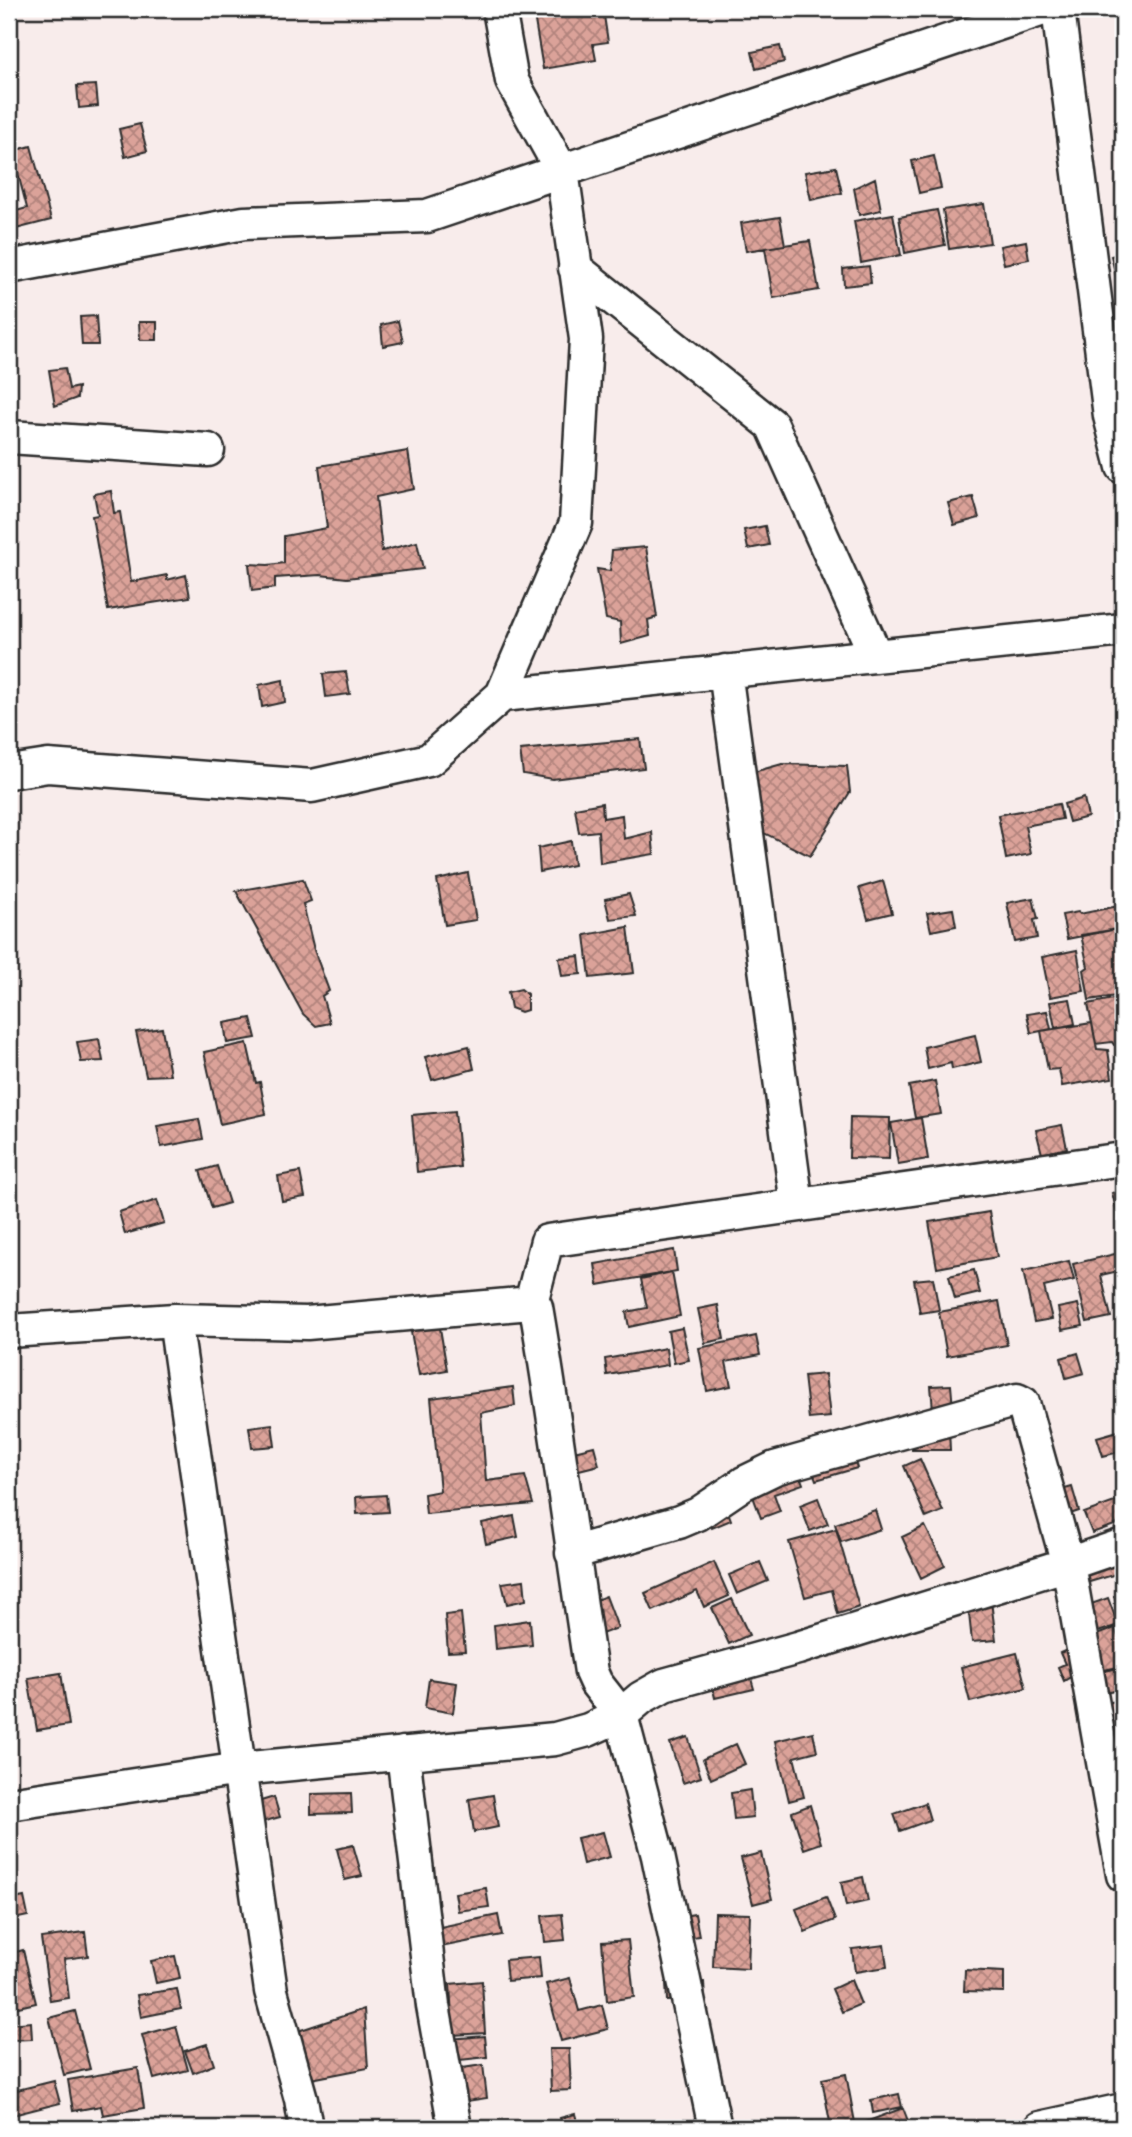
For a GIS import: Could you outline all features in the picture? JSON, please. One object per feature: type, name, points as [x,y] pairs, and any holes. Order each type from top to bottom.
[{"type":"street","points":[[9,772],[48,766],[312,786],[429,760],[502,695],[576,523],[586,339],[562,171],[512,81],[499,9]]},
{"type":"street","points":[[9,267],[244,223],[427,216],[1043,9]]},
{"type":"street","points":[[1058,9],[1110,416],[1123,467]]},
{"type":"street","points":[[575,268],[772,425],[876,656]]},
{"type":"street","points":[[9,437],[208,450]]},
{"type":"street","points":[[502,695],[1123,629]]},
{"type":"street","points":[[725,671],[797,1205]]},
{"type":"street","points":[[531,1303],[547,1241],[1123,1159]]},
{"type":"street","points":[[9,1331],[175,1320],[307,1323],[531,1303],[536,1307],[592,1672],[596,1683],[621,1715],[658,1856],[715,2128]]},
{"type":"street","points":[[175,1320],[271,1991],[301,2099],[306,2128]]},
{"type":"street","points":[[572,1553],[679,1522],[698,1514],[744,1483],[775,1468],[1017,1400],[1023,1403],[1068,1564],[1123,1875]]},
{"type":"street","points":[[9,1804],[240,1769],[555,1739],[588,1730],[621,1715],[641,1698],[664,1685],[798,1648],[1123,1545]]},
{"type":"street","points":[[403,1753],[433,2006],[455,2128]]},
{"type":"street","points":[[1040,2128],[1123,2110]]},
{"type":"building","points":[[533,9],[603,9],[608,42],[593,44],[596,60],[543,69]]},
{"type":"building","points":[[780,46],[784,62],[756,69],[752,52]]},
{"type":"building","points":[[96,85],[98,106],[79,108],[77,86]]},
{"type":"building","points":[[140,124],[147,151],[125,157],[119,129]]},
{"type":"building","points":[[31,146],[51,220],[12,230],[9,213],[27,208],[16,166],[9,168],[9,152]]},
{"type":"building","points":[[934,156],[941,188],[919,193],[912,161]]},
{"type":"building","points":[[836,167],[842,193],[811,200],[805,172]]},
{"type":"building","points":[[875,178],[881,210],[859,215],[854,188]]},
{"type":"building","points":[[984,204],[990,243],[949,249],[943,210]]},
{"type":"building","points":[[937,210],[945,245],[905,253],[899,217]]},
{"type":"building","points":[[893,214],[901,255],[861,263],[854,221]]},
{"type":"building","points":[[780,217],[785,245],[746,251],[741,223]]},
{"type":"building","points":[[810,241],[819,290],[773,298],[765,248]]},
{"type":"building","points":[[1026,241],[1029,259],[1004,264],[1000,246]]},
{"type":"building","points":[[1123,253],[1123,274],[1116,276],[1111,256]]},
{"type":"building","points":[[869,266],[871,283],[844,286],[843,269]]},
{"type":"building","points":[[96,316],[98,345],[82,345],[80,317]]},
{"type":"building","points":[[398,321],[403,342],[383,346],[381,325]]},
{"type":"building","points":[[139,322],[157,322],[157,340],[140,340]]},
{"type":"building","points":[[65,368],[69,389],[78,387],[77,398],[55,406],[49,370]]},
{"type":"building","points":[[408,451],[414,489],[376,497],[382,551],[417,542],[423,569],[347,578],[320,575],[275,578],[275,588],[252,591],[249,564],[284,563],[284,536],[327,528],[319,466]]},
{"type":"building","points":[[111,491],[114,513],[120,512],[131,582],[167,575],[167,580],[186,575],[190,597],[108,610],[92,516],[98,515],[94,494]]},
{"type":"building","points":[[973,497],[979,518],[954,525],[948,503]]},
{"type":"building","points":[[765,526],[769,545],[748,549],[744,530]]},
{"type":"building","points":[[646,547],[657,617],[648,620],[650,636],[621,644],[620,622],[606,619],[597,569],[610,571],[612,550]]},
{"type":"building","points":[[346,672],[350,694],[326,697],[323,674]]},
{"type":"building","points":[[283,680],[285,702],[262,707],[259,685]]},
{"type":"building","points":[[640,739],[644,768],[552,779],[523,774],[520,750]]},
{"type":"building","points":[[782,764],[847,766],[850,792],[810,856],[748,825],[750,773]]},
{"type":"building","points":[[1084,798],[1088,817],[1069,822],[1064,804]]},
{"type":"building","points":[[602,803],[603,818],[622,815],[624,839],[652,832],[654,854],[600,863],[598,831],[579,833],[575,808]]},
{"type":"building","points":[[1059,804],[1062,819],[1025,826],[1031,854],[1006,859],[998,815]]},
{"type":"building","points":[[571,841],[574,865],[540,872],[538,848]]},
{"type":"building","points":[[468,873],[476,920],[445,925],[437,880]]},
{"type":"building","points":[[303,879],[311,901],[303,904],[314,950],[329,991],[322,996],[330,1023],[316,1026],[303,1014],[236,891]]},
{"type":"building","points":[[883,881],[892,913],[868,919],[859,888]]},
{"type":"building","points":[[629,894],[636,916],[610,919],[605,899]]},
{"type":"building","points":[[1033,898],[1038,919],[1034,920],[1037,938],[1015,942],[1007,903]]},
{"type":"building","points":[[1123,905],[1123,928],[1067,939],[1062,915]]},
{"type":"building","points":[[953,909],[956,926],[931,931],[927,913]]},
{"type":"building","points":[[628,927],[634,973],[590,978],[585,935]]},
{"type":"building","points":[[1123,928],[1123,995],[1089,1000],[1084,970],[1088,967],[1081,935]]},
{"type":"building","points":[[1077,950],[1084,991],[1050,997],[1042,957]]},
{"type":"building","points":[[579,956],[581,974],[562,976],[559,958]]},
{"type":"building","points":[[521,989],[527,994],[527,1010],[521,1012],[511,1008],[508,992]]},
{"type":"building","points":[[1123,997],[1123,1044],[1096,1044],[1088,1004]]},
{"type":"building","points":[[1070,999],[1075,1024],[1055,1028],[1050,1002]]},
{"type":"building","points":[[1047,1011],[1051,1029],[1031,1033],[1027,1014]]},
{"type":"building","points":[[251,1018],[256,1038],[227,1043],[224,1023]]},
{"type":"building","points":[[1092,1023],[1097,1049],[1108,1050],[1112,1078],[1062,1086],[1059,1069],[1048,1070],[1041,1031]]},
{"type":"building","points":[[162,1028],[170,1075],[146,1076],[136,1032]]},
{"type":"building","points":[[975,1035],[981,1062],[952,1069],[951,1063],[928,1069],[924,1047]]},
{"type":"building","points":[[99,1039],[103,1061],[81,1062],[77,1042]]},
{"type":"building","points":[[247,1043],[256,1083],[260,1082],[266,1114],[220,1124],[204,1052]]},
{"type":"building","points":[[469,1046],[474,1069],[432,1080],[425,1057]]},
{"type":"building","points":[[935,1081],[941,1114],[915,1118],[909,1086]]},
{"type":"building","points":[[455,1111],[460,1167],[417,1172],[412,1115]]},
{"type":"building","points":[[850,1117],[890,1118],[889,1159],[849,1158]]},
{"type":"building","points":[[921,1118],[928,1159],[898,1164],[891,1123]]},
{"type":"building","points":[[199,1119],[203,1139],[161,1147],[157,1126]]},
{"type":"building","points":[[1062,1125],[1067,1148],[1042,1154],[1036,1130]]},
{"type":"building","points":[[217,1166],[229,1203],[212,1208],[200,1171]]},
{"type":"building","points":[[300,1172],[305,1197],[282,1201],[278,1176]]},
{"type":"building","points":[[1123,1190],[1123,1230],[1122,1231],[1112,1193]]},
{"type":"building","points":[[157,1200],[164,1223],[125,1234],[119,1212]]},
{"type":"building","points":[[989,1212],[997,1257],[937,1268],[929,1222]]},
{"type":"building","points":[[674,1250],[677,1271],[598,1285],[595,1264]]},
{"type":"building","points":[[1123,1252],[1123,1270],[1101,1275],[1111,1317],[1087,1322],[1073,1264]]},
{"type":"building","points":[[1069,1261],[1074,1280],[1044,1287],[1052,1319],[1034,1322],[1023,1271]]},
{"type":"building","points":[[974,1270],[980,1293],[955,1299],[949,1276]]},
{"type":"building","points":[[672,1272],[680,1316],[629,1327],[626,1312],[647,1308],[641,1279]]},
{"type":"building","points":[[933,1278],[939,1310],[920,1313],[914,1280]]},
{"type":"building","points":[[999,1301],[1007,1345],[947,1356],[939,1312]]},
{"type":"building","points":[[1078,1304],[1083,1326],[1062,1330],[1058,1308]]},
{"type":"building","points":[[718,1305],[724,1339],[705,1343],[698,1309]]},
{"type":"building","points":[[438,1316],[447,1370],[419,1375],[409,1321]]},
{"type":"building","points":[[682,1328],[689,1360],[674,1363],[668,1331]]},
{"type":"building","points":[[756,1336],[760,1355],[726,1362],[731,1386],[707,1391],[699,1348]]},
{"type":"building","points":[[666,1348],[668,1365],[607,1375],[605,1359]]},
{"type":"building","points":[[1078,1353],[1084,1373],[1066,1378],[1061,1358]]},
{"type":"building","points":[[825,1374],[830,1417],[809,1419],[804,1376]]},
{"type":"building","points":[[951,1385],[954,1420],[934,1422],[931,1386]]},
{"type":"building","points":[[513,1387],[515,1406],[481,1413],[486,1481],[525,1476],[533,1504],[426,1514],[424,1494],[440,1491],[431,1398]]},
{"type":"building","points":[[272,1424],[275,1446],[252,1448],[249,1427]]},
{"type":"building","points":[[949,1428],[950,1450],[912,1450],[911,1429]]},
{"type":"building","points":[[1118,1431],[1123,1451],[1103,1456],[1097,1437]]},
{"type":"building","points":[[594,1446],[599,1465],[575,1471],[570,1452]]},
{"type":"building","points":[[851,1450],[857,1468],[816,1480],[810,1463]]},
{"type":"building","points":[[920,1459],[943,1511],[926,1518],[904,1466]]},
{"type":"building","points":[[795,1463],[803,1484],[774,1494],[780,1511],[761,1518],[747,1480]]},
{"type":"building","points":[[1123,1464],[1123,1481],[1120,1481],[1117,1465]]},
{"type":"building","points":[[719,1487],[731,1520],[712,1528],[699,1495]]},
{"type":"building","points":[[1072,1487],[1079,1511],[1061,1517],[1054,1492]]},
{"type":"building","points":[[386,1495],[388,1512],[357,1514],[356,1497]]},
{"type":"building","points":[[818,1498],[828,1524],[810,1531],[800,1505]]},
{"type":"building","points":[[1120,1500],[1123,1522],[1092,1533],[1084,1513]]},
{"type":"building","points":[[875,1510],[881,1529],[841,1542],[835,1524]]},
{"type":"building","points":[[514,1516],[518,1537],[486,1544],[482,1523]]},
{"type":"building","points":[[925,1526],[945,1566],[921,1578],[902,1537]]},
{"type":"building","points":[[836,1529],[859,1607],[838,1614],[832,1590],[805,1597],[789,1542]]},
{"type":"building","points":[[1123,1551],[1123,1572],[1083,1584],[1078,1564]]},
{"type":"building","points":[[714,1562],[729,1596],[704,1607],[697,1591],[653,1611],[645,1593]]},
{"type":"building","points":[[760,1562],[768,1581],[737,1594],[729,1575]]},
{"type":"building","points":[[524,1580],[526,1600],[507,1604],[502,1583]]},
{"type":"building","points":[[1123,1594],[1123,1616],[1121,1617],[1114,1596]]},
{"type":"building","points":[[606,1596],[618,1628],[588,1639],[577,1607]]},
{"type":"building","points":[[1108,1598],[1118,1625],[1090,1635],[1080,1608]]},
{"type":"building","points":[[732,1599],[749,1635],[729,1644],[712,1608]]},
{"type":"building","points":[[991,1601],[996,1640],[972,1642],[968,1604]]},
{"type":"building","points":[[461,1613],[465,1651],[448,1652],[445,1615]]},
{"type":"building","points":[[530,1620],[532,1645],[496,1649],[494,1625]]},
{"type":"building","points":[[1115,1628],[1120,1643],[1123,1642],[1123,1666],[1099,1671],[1086,1639]]},
{"type":"building","points":[[1080,1644],[1072,1676],[1064,1681],[1058,1667],[1065,1664],[1060,1653]]},
{"type":"building","points":[[1017,1653],[1026,1688],[970,1702],[961,1667]]},
{"type":"building","points":[[1123,1667],[1123,1689],[1101,1694],[1096,1673]]},
{"type":"building","points":[[748,1668],[754,1689],[715,1698],[710,1677]]},
{"type":"building","points":[[61,1673],[69,1725],[37,1730],[28,1678]]},
{"type":"building","points":[[429,1679],[457,1683],[453,1713],[425,1708]]},
{"type":"building","points":[[1123,1700],[1123,1720],[1118,1721],[1123,1752],[1107,1755],[1098,1704]]},
{"type":"building","points":[[813,1732],[817,1751],[794,1757],[804,1797],[789,1801],[775,1741]]},
{"type":"building","points":[[688,1737],[701,1777],[683,1783],[670,1743]]},
{"type":"building","points":[[736,1744],[745,1764],[711,1779],[703,1759]]},
{"type":"building","points":[[750,1790],[753,1817],[734,1819],[731,1793]]},
{"type":"building","points":[[351,1793],[352,1813],[311,1814],[311,1794]]},
{"type":"building","points":[[493,1795],[498,1827],[474,1832],[469,1799]]},
{"type":"building","points":[[274,1797],[280,1817],[254,1824],[248,1805]]},
{"type":"building","points":[[925,1803],[930,1820],[900,1831],[894,1814]]},
{"type":"building","points":[[810,1805],[821,1843],[804,1849],[792,1812]]},
{"type":"building","points":[[603,1832],[610,1857],[583,1864],[577,1838]]},
{"type":"building","points":[[353,1845],[362,1876],[345,1880],[337,1849]]},
{"type":"building","points":[[761,1853],[772,1899],[753,1904],[741,1858]]},
{"type":"building","points":[[863,1877],[868,1901],[846,1906],[841,1882]]},
{"type":"building","points":[[486,1888],[489,1907],[458,1911],[455,1893]]},
{"type":"building","points":[[24,1897],[28,1916],[9,1920],[9,1900]]},
{"type":"building","points":[[826,1897],[835,1920],[805,1932],[796,1909]]},
{"type":"building","points":[[715,1913],[750,1914],[748,1969],[713,1967]]},
{"type":"building","points":[[562,1914],[565,1940],[545,1942],[542,1916]]},
{"type":"building","points":[[695,1914],[699,1936],[662,1942],[658,1920]]},
{"type":"building","points":[[498,1915],[502,1935],[425,1950],[421,1931]]},
{"type":"building","points":[[85,1932],[88,1956],[64,1959],[69,1998],[50,2001],[41,1938]]},
{"type":"building","points":[[628,1940],[634,1997],[607,2001],[602,1942]]},
{"type":"building","points":[[884,1945],[887,1967],[855,1972],[852,1949]]},
{"type":"building","points":[[23,1950],[36,2003],[14,2008],[9,1986],[9,1954]]},
{"type":"building","points":[[175,1956],[180,1978],[156,1983],[151,1961]]},
{"type":"building","points":[[539,1957],[541,1978],[507,1981],[505,1960]]},
{"type":"building","points":[[965,1970],[1004,1972],[1004,1992],[964,1991]]},
{"type":"building","points":[[570,1978],[579,2011],[602,2005],[608,2029],[561,2041],[546,1984]]},
{"type":"building","points":[[851,1980],[861,2004],[842,2012],[832,1989]]},
{"type":"building","points":[[482,1981],[485,2033],[453,2035],[450,1984]]},
{"type":"building","points":[[704,1982],[705,2000],[667,2001],[666,1983]]},
{"type":"building","points":[[177,1989],[181,2009],[141,2017],[137,1995]]},
{"type":"building","points":[[364,2009],[368,2068],[311,2079],[295,2032]]},
{"type":"building","points":[[75,2011],[90,2069],[64,2075],[49,2018]]},
{"type":"building","points":[[31,2022],[32,2039],[9,2040],[9,2024]]},
{"type":"building","points":[[176,2026],[188,2070],[154,2079],[142,2035]]},
{"type":"building","points":[[485,2036],[487,2057],[451,2061],[449,2039]]},
{"type":"building","points":[[207,2044],[214,2065],[193,2073],[185,2051]]},
{"type":"building","points":[[549,2049],[569,2049],[571,2090],[551,2091]]},
{"type":"building","points":[[483,2065],[487,2098],[440,2105],[435,2072]]},
{"type":"building","points":[[138,2068],[144,2108],[103,2115],[101,2106],[73,2111],[68,2080]]},
{"type":"building","points":[[846,2074],[856,2128],[831,2128],[822,2079]]},
{"type":"building","points":[[54,2081],[60,2103],[9,2116],[9,2092]]},
{"type":"building","points":[[899,2094],[902,2107],[873,2113],[871,2100]]},
{"type":"building","points":[[903,2108],[910,2126],[866,2128],[863,2123]]},
{"type":"building","points":[[575,2114],[579,2128],[563,2128],[560,2118]]},
{"type":"building","points":[[109,2119],[110,2128],[75,2128],[74,2123]]},
{"type":"building","points":[[813,2122],[814,2128],[785,2128]]},
{"type":"building","points":[[209,2124],[210,2128],[180,2128],[180,2127]]}]
